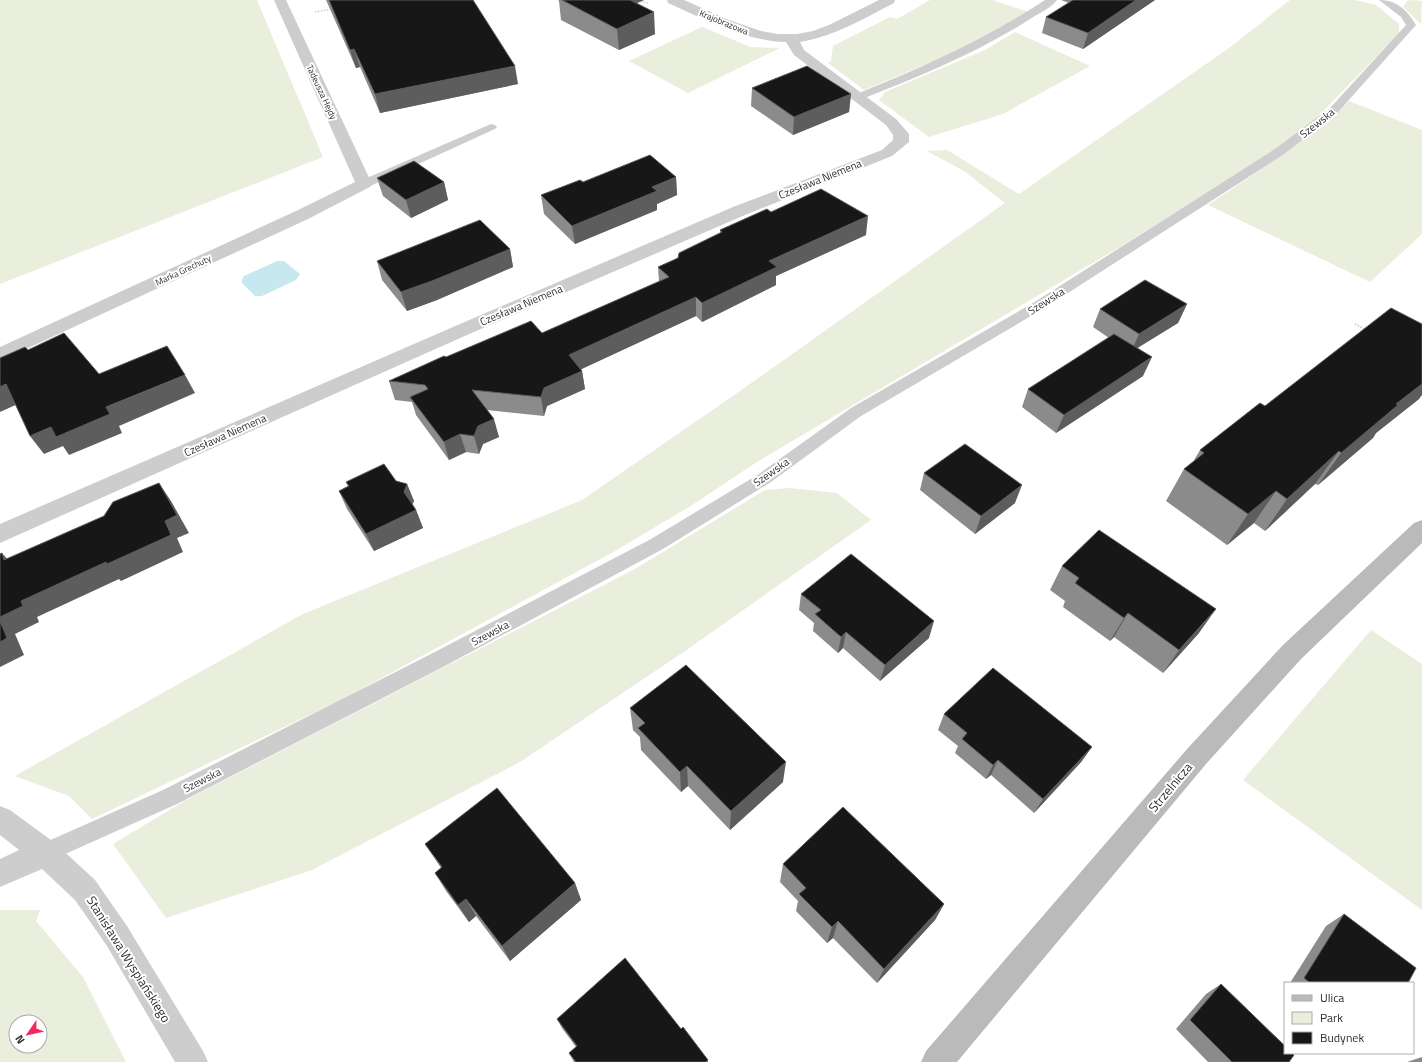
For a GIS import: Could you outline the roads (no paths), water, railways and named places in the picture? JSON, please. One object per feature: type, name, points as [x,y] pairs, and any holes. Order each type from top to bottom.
[{"type":"street","name":"Tadeusza Hejdy","points":[[280,0],[364,184]]},
{"type":"street","name":"Krajobrazowa","points":[[673,0],[754,34],[791,38],[814,36],[831,30],[889,0]]},
{"type":"street","name":"Czesława Niemena","points":[[0,534],[460,331],[739,211],[887,153],[901,142],[901,134],[891,122],[799,52],[791,38]]},
{"type":"street","name":"Marka Grechuty","points":[[0,355],[302,215],[364,184]]},
{"type":"street","name":"Strzelnicza","points":[[937,1062],[1192,762],[1238,711],[1292,652],[1422,529]]},
{"type":"street","name":"Stanisława Wyspiańskiego","points":[[0,819],[44,853],[85,890],[117,936],[192,1062]]},
{"type":"street","points":[[0,873],[44,853]]},
{"type":"lane","points":[[858,97],[930,67],[992,38],[1018,23],[1052,0]]},
{"type":"lane","name":"Szewska","points":[[44,853],[170,797],[436,661],[657,544],[765,478],[856,412],[1038,306],[1176,219],[1279,152],[1334,110],[1411,25],[1405,15],[1384,0]]},
{"type":"lane","points":[[364,184],[491,127]]},
{"type":"water","points":[[277,261],[284,261],[300,274],[296,280],[262,296],[255,296],[242,283],[244,276]]}]
